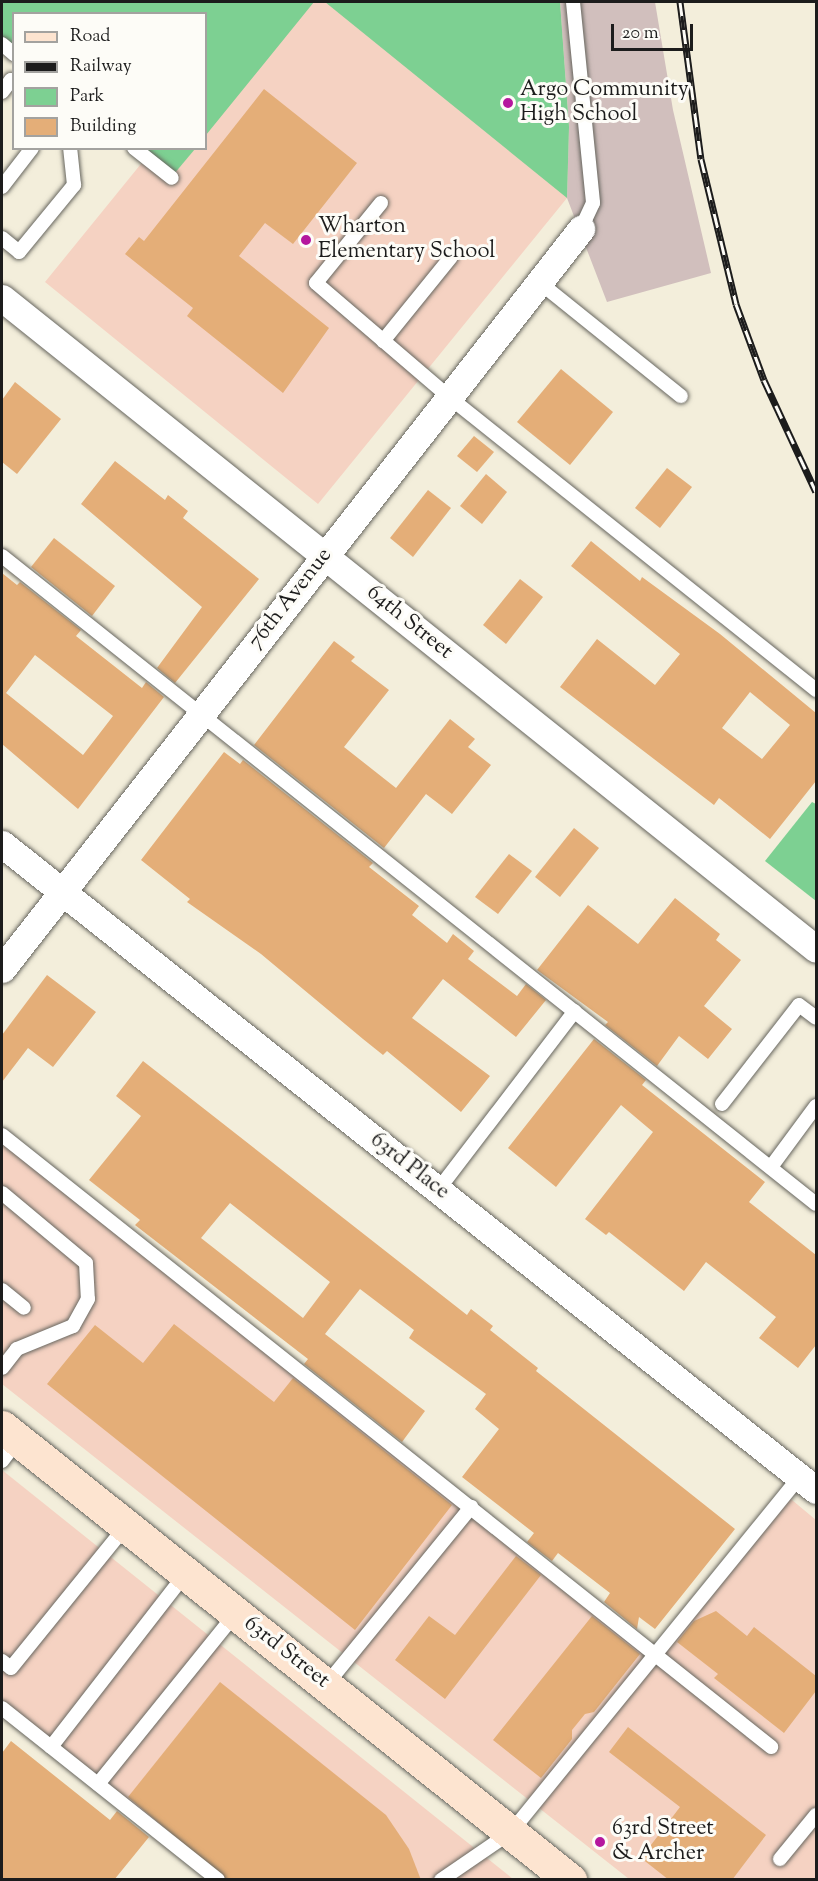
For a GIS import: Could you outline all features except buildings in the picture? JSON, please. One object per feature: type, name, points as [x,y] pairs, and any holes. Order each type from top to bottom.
[{"type":"main road","name":"63rd Street","points":[[7,1443],[126,1526],[570,1880]]},
{"type":"street","name":"76th Avenue","points":[[2,969],[581,229]]},
{"type":"street","name":"64th Street","points":[[2,298],[816,949]]},
{"type":"street","name":"63rd Place","points":[[2,844],[808,1484]]},
{"type":"lane","points":[[573,2],[593,203],[581,229]]},
{"type":"lane","points":[[2,92],[12,81]]},
{"type":"lane","points":[[2,187],[31,150]]},
{"type":"lane","points":[[2,238],[19,252],[74,185],[70,150]]},
{"type":"lane","points":[[137,150],[172,178]]},
{"type":"lane","points":[[381,203],[316,283],[449,397],[816,690]]},
{"type":"lane","points":[[383,341],[451,257]]},
{"type":"lane","points":[[539,282],[681,396]]},
{"type":"lane","points":[[2,556],[816,1204]]},
{"type":"lane","points":[[722,1104],[799,1005],[816,1018]]},
{"type":"lane","points":[[438,1190],[574,1011]]},
{"type":"lane","points":[[771,1167],[816,1106]]},
{"type":"lane","points":[[2,1135],[771,1747]]},
{"type":"lane","points":[[2,1192],[86,1263],[88,1299],[73,1326],[17,1349],[2,1368]]},
{"type":"lane","points":[[2,1290],[24,1308]]},
{"type":"lane","points":[[441,1880],[511,1832],[657,1655],[808,1484]]},
{"type":"lane","points":[[326,1685],[471,1507]]},
{"type":"lane","points":[[2,1661],[10,1668],[126,1526]]},
{"type":"lane","points":[[51,1747],[186,1573]]},
{"type":"lane","points":[[98,1784],[236,1613]]},
{"type":"lane","points":[[2,1708],[218,1880]]},
{"type":"lane","points":[[780,1859],[816,1815]]},
{"type":"shaded area","name":"Wharton Elementary School","points":[[2,2],[560,2],[569,127],[567,198],[318,504],[45,282],[149,154],[144,150],[207,150],[207,12],[12,12],[12,18],[2,36]]},
{"type":"shaded area","points":[[560,2],[655,2],[673,110],[711,273],[607,302],[567,198],[569,126]]},
{"type":"shaded area","points":[[2,1133],[657,1655],[786,1495],[816,1520],[816,1879],[629,1879],[2,1384]]},
{"type":"shaded area","points":[[2,1470],[513,1879],[208,1879],[2,1715]]},
{"type":"green space","points":[[2,2],[314,2],[207,134],[207,12],[12,12],[12,45],[2,36]]},
{"type":"green space","name":"Argo Community High School","points":[[325,2],[560,2],[569,127],[567,198]]},
{"type":"green space","points":[[144,150],[194,150],[174,174]]},
{"type":"green space","points":[[812,802],[816,804],[816,901],[765,861]]},
{"type":"railway","points":[[680,2],[701,159],[736,304],[764,380],[816,492]]},
{"type":"place","name":"Argo Community High School","points":[[508,103]]},
{"type":"place","name":"Wharton Elementary School","points":[[306,240]]},
{"type":"place","name":"63rd Street & Archer","points":[[600,1842]]}]
